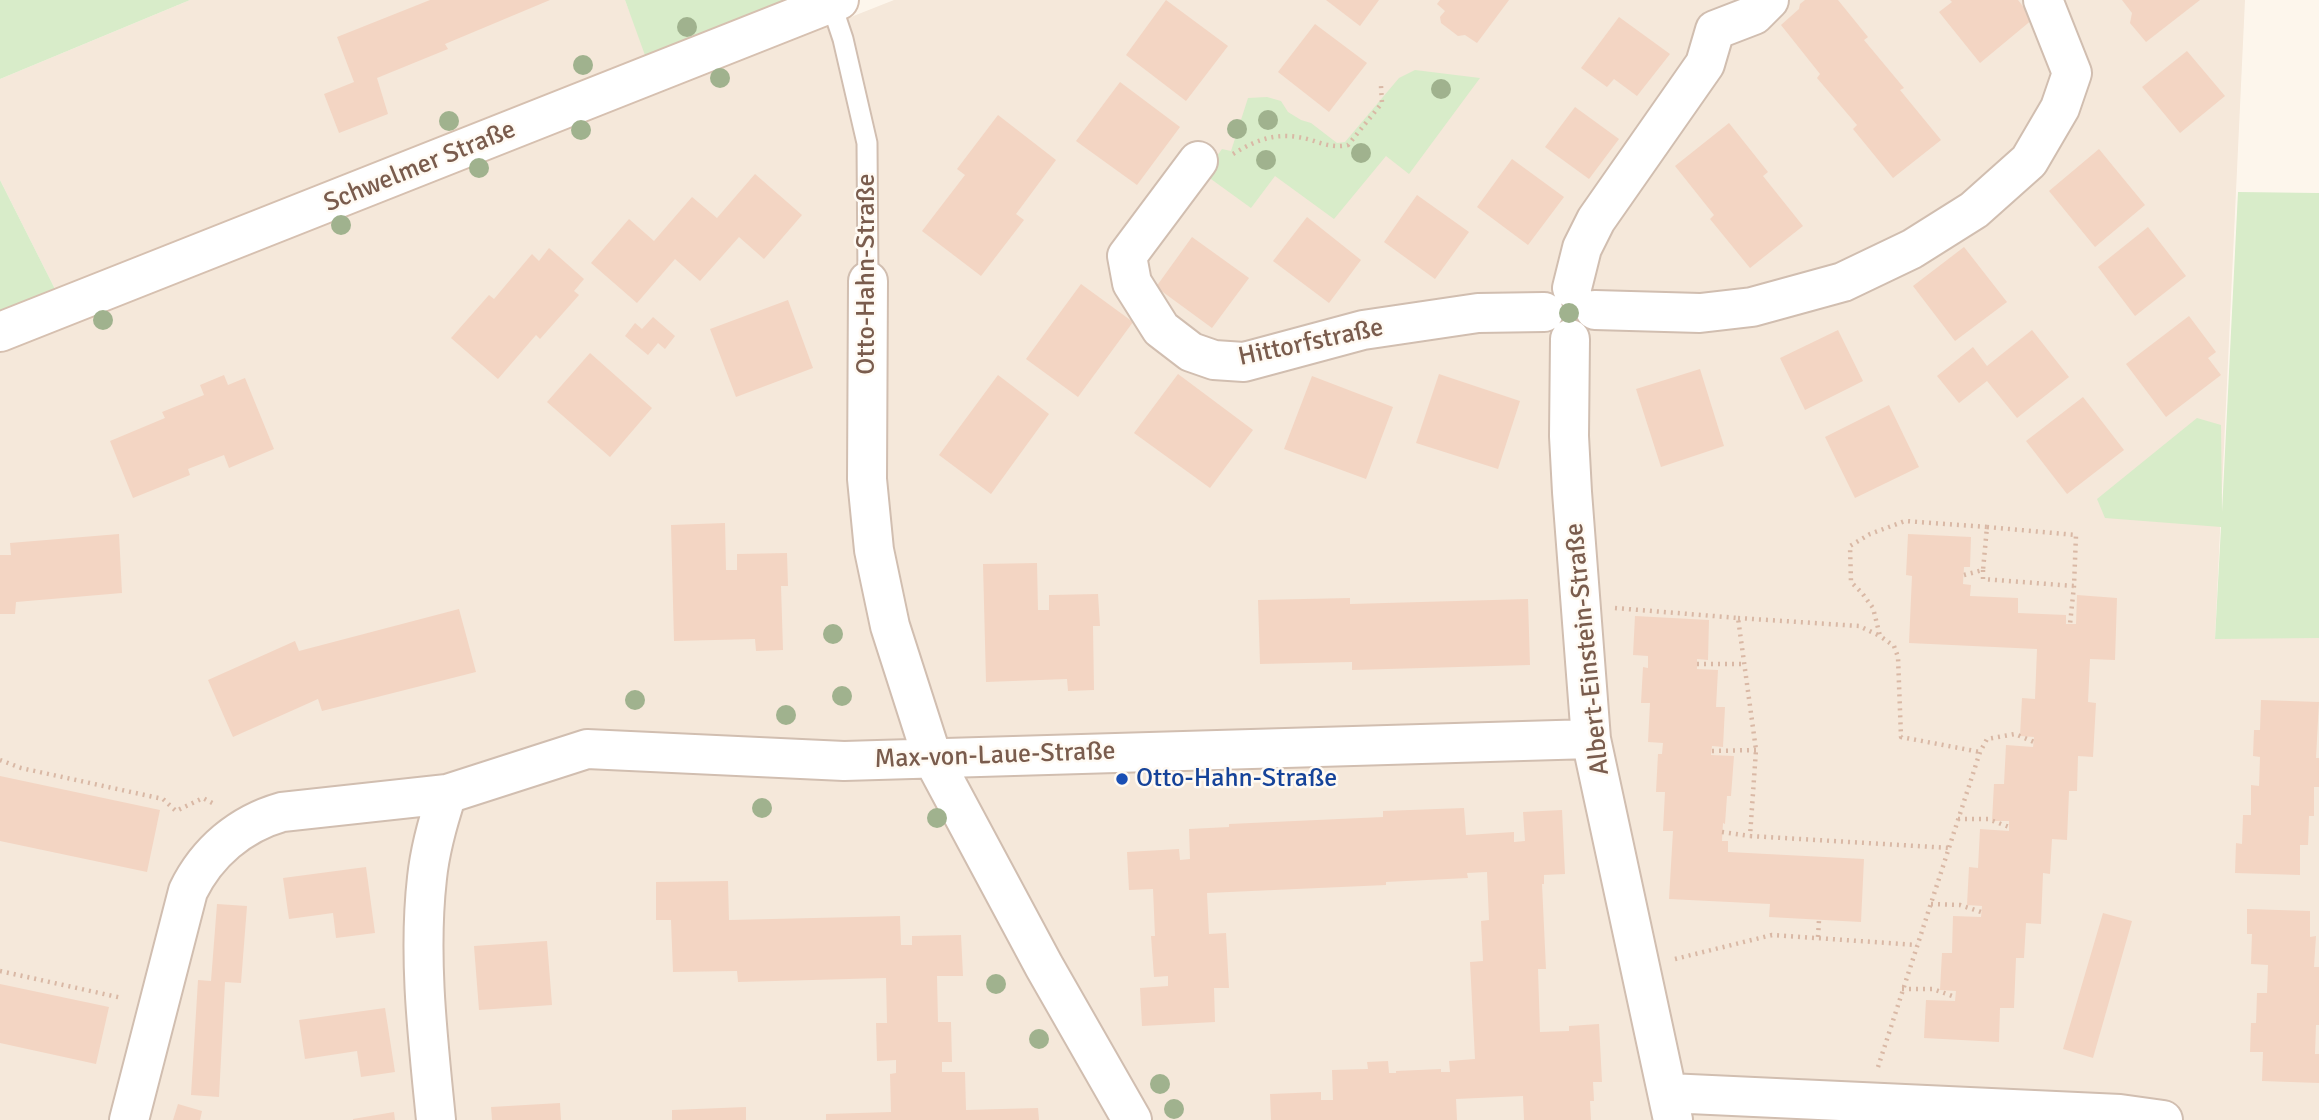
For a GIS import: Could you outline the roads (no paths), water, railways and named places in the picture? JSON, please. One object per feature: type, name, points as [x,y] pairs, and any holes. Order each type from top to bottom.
[{"type":"street","points":[[1769,0],[1754,15],[1715,30],[1701,71],[1596,220],[1582,248],[1584,299],[1591,327],[1586,333],[1570,339],[1562,338],[1548,328],[1544,312],[1549,297],[1564,288],[1584,299],[1700,313],[1752,307],[1843,282],[1912,249],[1974,210],[2029,161],[2060,108],[2072,73],[2043,0]]},
{"type":"street","name":"Schwelmer Straße","points":[[0,332],[835,2]]},
{"type":"street","name":"Hittorfstraße","points":[[1214,158],[1127,256],[1132,283],[1161,329],[1191,352],[1214,360],[1244,362],[1363,330],[1478,313],[1544,312]]},
{"type":"street","name":"Otto-Hahn-Straße","points":[[868,281],[867,479],[874,550],[890,626],[932,757],[1044,966],[1132,1120]]},
{"type":"street","name":"Albert-Einstein-Straße","points":[[1570,339],[1569,436],[1591,739],[1670,1106]]},
{"type":"street","name":"Max-von-Laue-Straße","points":[[129,1120],[188,891],[197,873],[217,849],[239,831],[282,812],[447,794],[587,749],[844,761],[1591,739]]},
{"type":"street","points":[[436,1120],[426,1004],[424,914],[435,831],[447,794]]},
{"type":"street","points":[[1670,1106],[1867,1101],[2120,1114],[2163,1120]]},
{"type":"lane","name":"Otto-Hahn-Straße","points":[[835,2],[867,143],[868,281]]},
{"type":"place","name":"Otto-Hahn-Straße","points":[[1122,779]]}]
